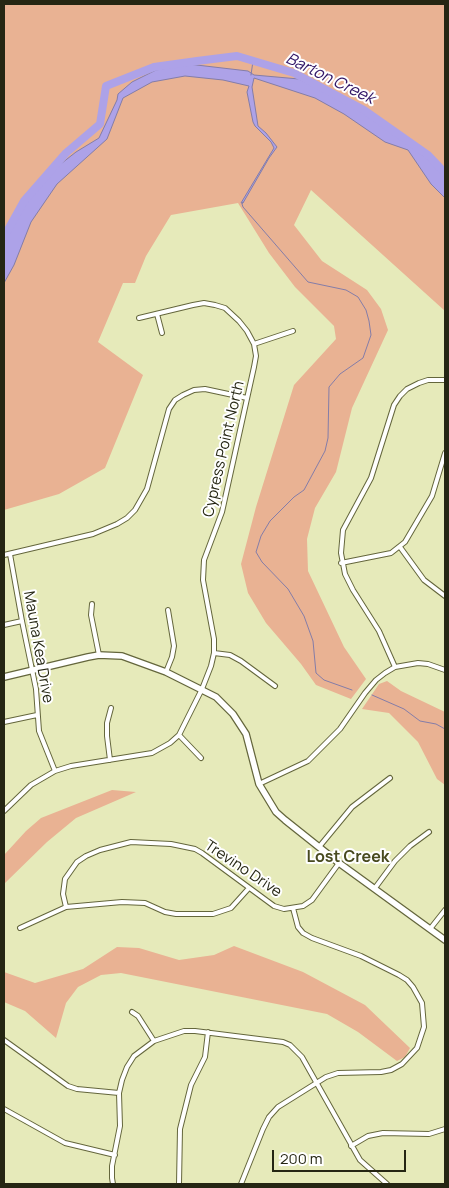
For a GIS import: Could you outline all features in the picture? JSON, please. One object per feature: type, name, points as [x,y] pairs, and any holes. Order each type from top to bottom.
[{"type":"street","points":[[139,318],[204,303],[215,304],[225,308],[240,321],[254,344],[294,331]]},
{"type":"street","points":[[157,314],[162,332]]},
{"type":"street","name":"Cypress Point North","points":[[179,735],[202,689],[214,653],[212,627],[203,580],[204,560],[222,512],[254,367],[254,344]]},
{"type":"street","points":[[395,667],[379,631],[353,590],[341,563],[340,553],[343,530],[371,478],[394,405],[400,396],[413,386],[428,380],[445,379]]},
{"type":"street","points":[[4,555],[94,534],[127,518],[135,510],[146,489],[169,409],[175,400],[194,390],[205,389],[247,398]]},
{"type":"street","points":[[341,563],[391,553],[406,542],[428,505],[445,455]]},
{"type":"street","points":[[400,547],[424,580],[445,596]]},
{"type":"street","name":"Mauna Kea Drive","points":[[10,554],[33,669],[39,731],[55,771]]},
{"type":"street","points":[[92,604],[91,615],[99,655]]},
{"type":"street","points":[[166,672],[174,646],[168,610]]},
{"type":"street","points":[[4,625],[22,621]]},
{"type":"street","points":[[214,653],[230,655],[242,661],[275,686]]},
{"type":"street","points":[[4,676],[99,655],[122,656],[166,672],[216,697],[226,705],[246,734],[259,784],[276,812],[339,863],[445,940]]},
{"type":"street","points":[[259,784],[308,761],[340,729],[376,680],[395,667],[418,663],[428,664],[445,670]]},
{"type":"street","points":[[110,760],[107,723],[111,708]]},
{"type":"street","points":[[4,722],[37,715]]},
{"type":"street","points":[[4,811],[31,785],[55,771],[71,766],[152,753],[170,743],[179,735],[201,758]]},
{"type":"street","points":[[319,847],[352,807],[390,778]]},
{"type":"street","points":[[375,888],[395,861],[410,846],[429,832]]},
{"type":"street","name":"Trevino Drive","points":[[66,907],[62,894],[65,879],[77,862],[100,850],[131,842],[171,844],[202,852],[274,906],[284,909],[303,906],[312,900],[339,863]]},
{"type":"street","points":[[20,928],[66,907],[136,901],[145,902],[165,912],[176,914],[214,914],[231,908],[249,888]]},
{"type":"street","points":[[241,1184],[268,1117],[278,1107],[326,1077],[338,1073],[381,1072],[391,1070],[402,1064],[410,1057],[420,1043],[424,1027],[424,1014],[418,994],[406,980],[361,956],[312,938],[304,933],[298,926],[293,908]]},
{"type":"street","points":[[430,929],[445,910]]},
{"type":"street","points":[[132,1012],[138,1016],[154,1041]]},
{"type":"street","points":[[113,1184],[112,1178],[120,1126],[119,1093],[122,1080],[134,1056],[154,1041],[184,1031],[208,1032],[290,1045],[302,1057],[360,1160],[387,1184]]},
{"type":"street","points":[[179,1184],[178,1144],[182,1114],[191,1085],[205,1057],[208,1032]]},
{"type":"street","points":[[4,1040],[68,1086],[78,1089],[119,1093]]},
{"type":"street","points":[[4,1109],[65,1143],[115,1155]]},
{"type":"street","points":[[352,1146],[368,1136],[383,1134],[429,1134],[445,1128]]},
{"type":"shaded area","points":[[4,4],[445,4],[445,311],[311,190],[294,225],[322,261],[367,290],[381,309],[388,330],[352,408],[336,472],[315,508],[307,539],[308,571],[344,647],[366,679],[351,699],[316,685],[301,664],[266,623],[248,593],[241,564],[256,507],[294,385],[336,339],[334,326],[295,287],[269,253],[238,203],[171,215],[146,256],[135,283],[123,283],[98,342],[143,375],[105,468],[59,494],[4,510]]},
{"type":"shaded area","points":[[188,64],[248,71],[254,75],[299,79],[356,108],[397,132],[445,177],[445,198],[431,184],[408,150],[385,142],[344,114],[315,98],[254,78],[252,87],[258,126],[277,147],[243,203],[241,203],[274,148],[253,122],[247,92],[249,86],[223,80],[185,76],[152,82],[123,98],[107,139],[57,184],[31,222],[14,265],[4,283],[4,242],[22,204],[53,170],[76,152],[99,138],[118,94],[132,82],[156,70]]},
{"type":"shaded area","points":[[387,681],[401,691],[445,712],[445,785],[437,779],[418,742],[389,713],[362,709],[379,684]]},
{"type":"shaded area","points":[[112,790],[136,792],[76,818],[47,842],[4,884],[4,855],[26,831],[41,818]]},
{"type":"shaded area","points":[[234,946],[303,972],[365,1005],[410,1048],[405,1057],[397,1061],[358,1032],[327,1014],[121,973],[101,975],[78,987],[66,1003],[56,1038],[25,1011],[4,1002],[4,972],[35,983],[83,969],[117,947],[139,948],[179,960],[214,955]]},
{"type":"waterway","name":"Barton Creek","points":[[4,237],[24,201],[66,153],[100,124],[106,86],[154,67],[237,56],[294,73],[364,110],[428,155],[445,173]]},
{"type":"waterway","points":[[251,75],[253,61]]},
{"type":"waterway","points":[[243,202],[243,207],[308,282],[346,290],[358,297],[366,310],[369,321],[371,335],[363,358],[340,374],[329,387],[328,438],[325,451],[304,490],[294,497],[270,521],[261,536],[256,552],[262,562],[288,589],[304,616],[313,641],[316,673],[324,680],[352,690]]},
{"type":"waterway","points":[[372,695],[404,709],[420,721],[436,724],[445,729]]},
{"type":"district","name":"Lost Creek","points":[[348,858]]}]
